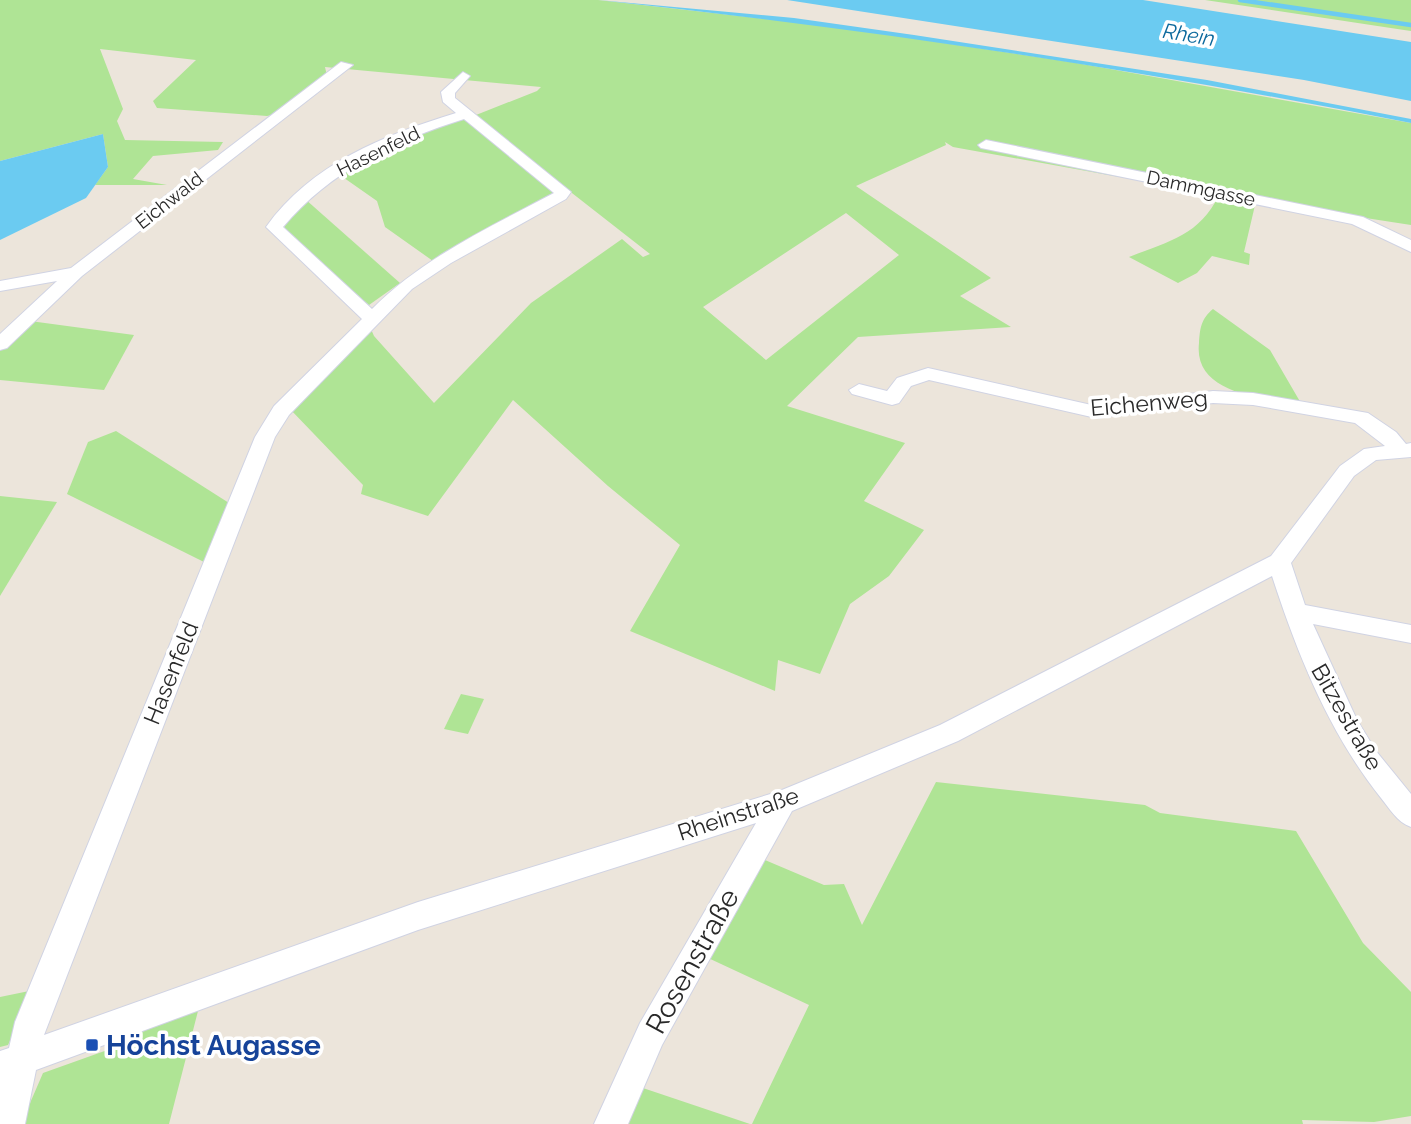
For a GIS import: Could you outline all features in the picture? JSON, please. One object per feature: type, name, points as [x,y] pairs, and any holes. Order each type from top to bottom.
[{"type":"street","name":"Eichwald","points":[[0,344],[76,272],[346,65]]},
{"type":"street","name":"Hasenfeld","points":[[8,1124],[12,1063],[264,437],[281,411],[372,318],[416,279],[560,196],[562,192],[560,187],[525,163],[448,99],[448,92],[463,76]]},
{"type":"street","name":"Hasenfeld","points":[[372,318],[274,227],[312,187],[337,170],[432,124],[466,114]]},
{"type":"street","name":"Dammgasse","points":[[986,145],[1357,220],[1411,247]]},
{"type":"street","points":[[0,286],[76,272]]},
{"type":"street","name":"Eichenweg","points":[[859,390],[892,399],[904,382],[928,374],[1096,412],[1213,397],[1253,399],[1361,418],[1406,450]]},
{"type":"street","name":"Rheinstraße","points":[[12,1063],[418,916],[782,803],[949,733],[1279,562],[1347,471],[1371,454],[1406,450]]},
{"type":"street","name":"Bitzestraße","points":[[1279,562],[1295,612],[1327,689],[1362,752],[1411,815]]},
{"type":"street","points":[[1295,612],[1411,634]]},
{"type":"street","name":"Rosenstraße","points":[[611,1124],[651,1034],[782,803]]},
{"type":"green space","points":[[0,0],[598,0],[838,27],[1071,62],[1411,123],[1411,225],[1256,201],[1244,252],[1250,254],[1249,265],[1212,256],[1197,273],[1178,283],[1129,257],[1182,235],[1202,220],[1219,195],[953,147],[945,142],[946,145],[856,186],[991,278],[960,296],[1011,327],[858,337],[787,406],[905,443],[864,501],[924,530],[889,576],[850,604],[820,674],[778,660],[775,691],[630,631],[680,545],[608,486],[513,400],[428,516],[361,494],[363,485],[289,408],[370,327],[374,336],[434,403],[531,303],[622,239],[643,257],[650,254],[476,115],[541,87],[325,67],[327,76],[276,114],[267,116],[157,108],[153,101],[196,60],[100,49],[123,109],[117,121],[125,140],[223,142],[218,150],[153,156],[133,179],[167,185],[95,185],[108,167],[103,134],[0,161]],"holes":[[[846,213],[899,255],[766,360],[703,307]]]},
{"type":"green space","points":[[1205,0],[1411,0],[1411,31],[1404,30]]},
{"type":"green space","points":[[462,117],[555,193],[433,261],[385,227],[377,201],[337,173],[412,135]]},
{"type":"green space","points":[[305,199],[400,283],[369,305],[284,231],[285,220]]},
{"type":"green space","points":[[1213,309],[1270,350],[1302,405],[1235,391],[1219,384],[1208,374],[1200,360],[1199,338],[1204,320]]},
{"type":"green space","points":[[30,321],[134,335],[104,390],[0,380],[0,351]]},
{"type":"green space","points":[[116,431],[229,503],[204,562],[67,494],[88,442]]},
{"type":"green space","points":[[0,496],[57,502],[0,596]]},
{"type":"green space","points":[[461,694],[484,699],[468,734],[444,729]]},
{"type":"green space","points":[[936,782],[1145,805],[1160,813],[1296,831],[1363,943],[1411,992],[1411,1116],[1374,1122],[1302,1120],[1303,1124],[752,1124],[809,1005],[706,957],[760,858],[824,885],[844,884],[862,925]]},
{"type":"green space","points":[[34,990],[8,1045],[0,1047],[0,997]]},
{"type":"green space","points":[[198,1011],[169,1124],[21,1124],[43,1073],[127,1043],[126,1035]]},
{"type":"green space","points":[[637,1086],[750,1124],[620,1124]]},
{"type":"water","points":[[598,0],[794,18],[914,35],[1207,80],[1411,119],[1411,123],[1006,52]]},
{"type":"water","name":"Rhein","points":[[787,0],[1143,0],[1411,42],[1411,101],[1304,80]]},
{"type":"water","points":[[103,134],[108,167],[86,198],[0,240],[0,161]]},
{"type":"waterway","points":[[1240,0],[1411,25]]},
{"type":"place","name":"Höchst Augasse","points":[[92,1045]]}]
